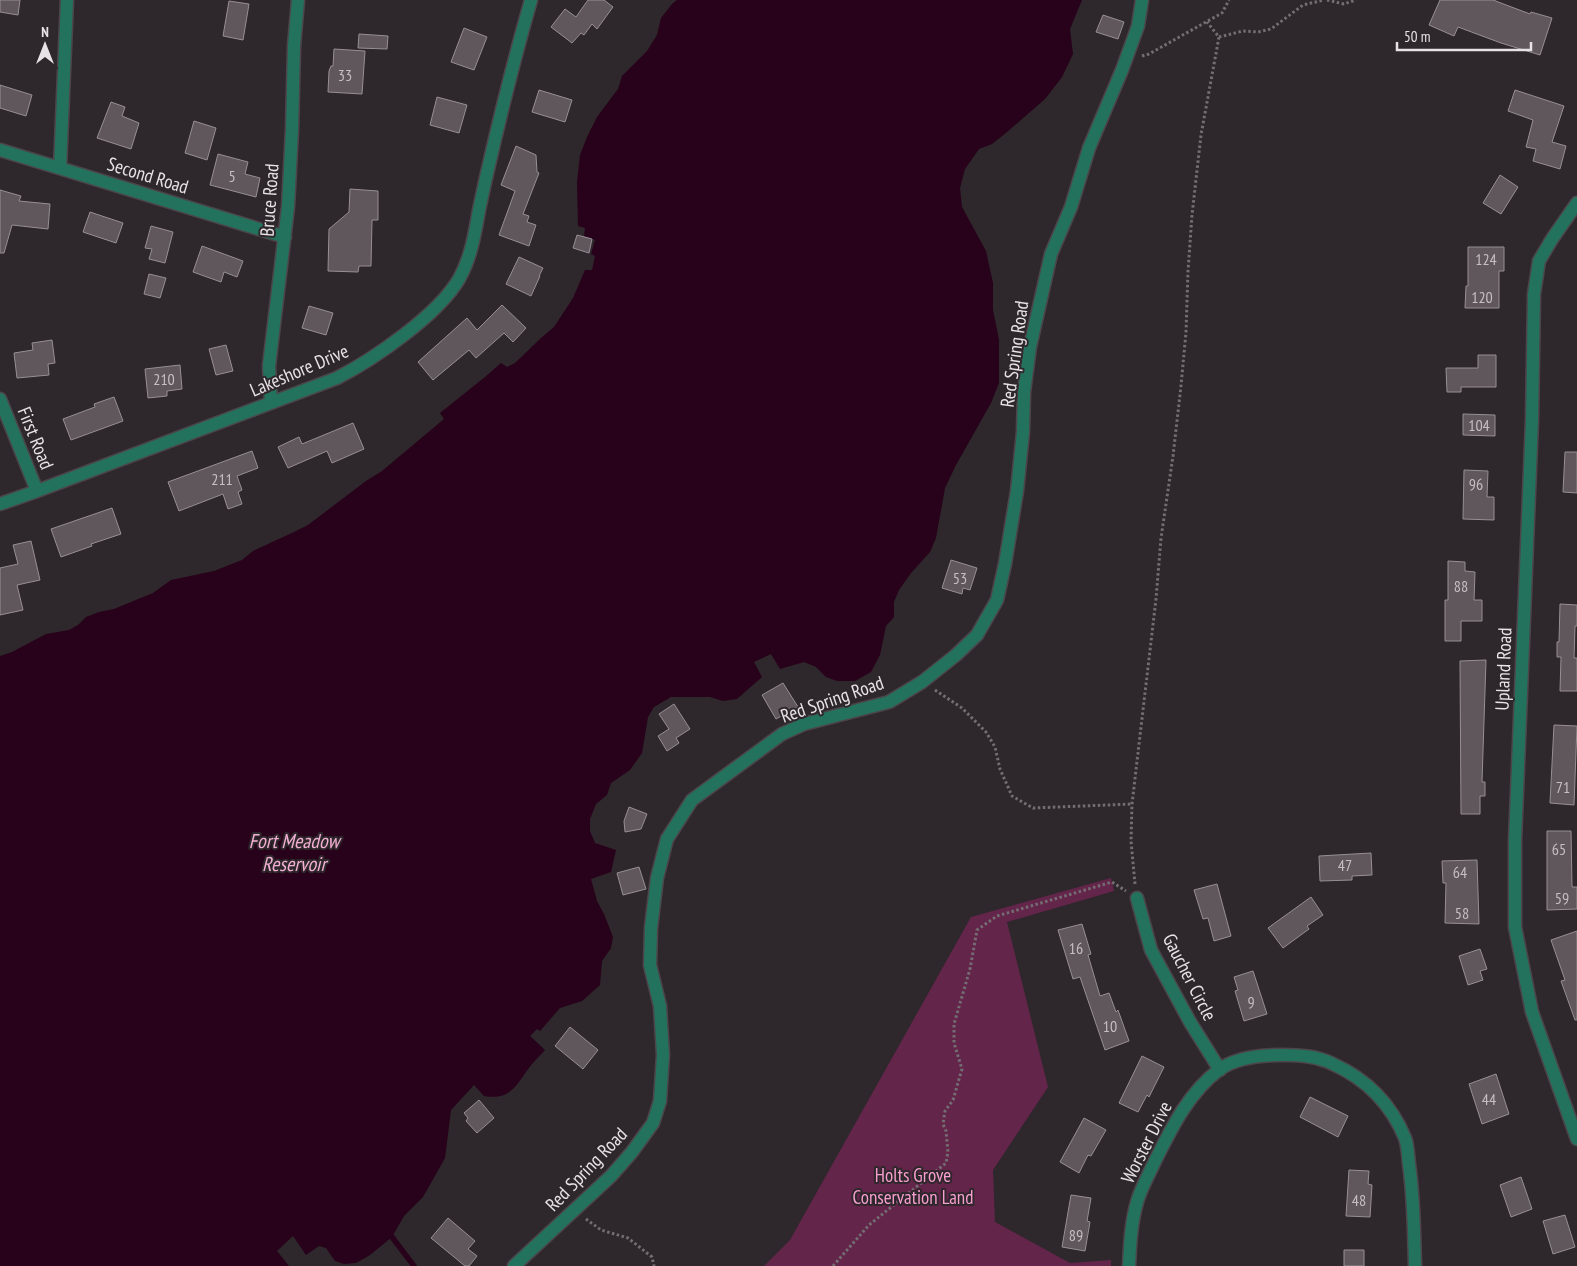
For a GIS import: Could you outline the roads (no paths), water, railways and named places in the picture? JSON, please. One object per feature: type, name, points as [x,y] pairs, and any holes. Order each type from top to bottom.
[{"type":"street","points":[[60,168],[66,0]]},
{"type":"street","name":"Bruce Road","points":[[271,403],[269,366],[285,237],[298,0]]},
{"type":"street","name":"Lakeshore Drive","points":[[0,504],[37,492],[313,388],[355,368],[412,328],[447,295],[459,279],[474,236],[492,149],[531,0]]},
{"type":"street","name":"Red Spring Road","points":[[514,1266],[610,1176],[632,1152],[654,1123],[660,1101],[663,1055],[660,1006],[650,965],[651,928],[656,886],[667,839],[692,800],[782,734],[804,724],[889,702],[922,682],[956,655],[977,635],[997,600],[1017,491],[1023,432],[1024,392],[1029,356],[1051,254],[1071,207],[1089,148],[1138,26],[1142,0]]},
{"type":"street","name":"Second Road","points":[[0,150],[285,237]]},
{"type":"street","name":"Upland Road","points":[[1577,203],[1539,261],[1534,294],[1532,420],[1516,841],[1515,928],[1532,1012],[1577,1139]]},
{"type":"street","name":"First Road","points":[[0,399],[37,492]]},
{"type":"street","name":"Gaucher Circle","points":[[1137,898],[1151,950],[1190,1022],[1220,1070]]},
{"type":"street","name":"Worster Drive","points":[[1128,1266],[1130,1237],[1137,1202],[1170,1130],[1192,1096],[1220,1070],[1246,1058],[1271,1055],[1303,1055],[1326,1061],[1350,1072],[1375,1092],[1391,1111],[1406,1140],[1412,1183],[1416,1266]]},
{"type":"water","name":"Fort Meadow Reservoir","points":[[677,0],[1082,0],[1070,29],[1073,54],[1062,77],[1045,99],[1007,132],[992,144],[979,149],[965,169],[960,188],[962,207],[986,251],[993,283],[993,310],[999,340],[999,383],[991,403],[945,488],[936,538],[930,552],[899,590],[894,602],[894,617],[886,626],[880,655],[871,672],[855,681],[837,681],[826,677],[816,667],[804,662],[780,669],[771,654],[754,662],[762,677],[737,699],[723,701],[710,697],[671,697],[654,707],[648,717],[642,753],[630,770],[611,783],[607,795],[596,804],[590,819],[590,831],[595,843],[616,850],[611,872],[591,879],[597,901],[613,937],[611,948],[602,961],[600,985],[582,1001],[560,1008],[540,1031],[537,1029],[530,1036],[545,1050],[513,1089],[501,1096],[493,1097],[484,1096],[474,1085],[451,1110],[445,1158],[423,1197],[404,1216],[392,1237],[370,1255],[356,1263],[344,1264],[335,1261],[326,1248],[319,1246],[306,1255],[293,1236],[277,1251],[289,1266],[0,1266],[0,656],[12,652],[46,634],[69,630],[86,617],[114,609],[153,593],[171,580],[214,571],[242,560],[253,551],[308,525],[382,471],[444,419],[440,413],[501,363],[507,367],[515,363],[554,327],[573,298],[585,270],[592,270],[595,256],[591,254],[595,240],[584,236],[585,228],[578,226],[577,182],[580,155],[597,117],[618,89],[622,76],[647,51],[657,35],[661,18]]},
{"type":"waterway","points":[[392,1237],[414,1266]]},
{"type":"park label","name":"Holts Grove Conservation Land","points":[[913,1186]]}]
